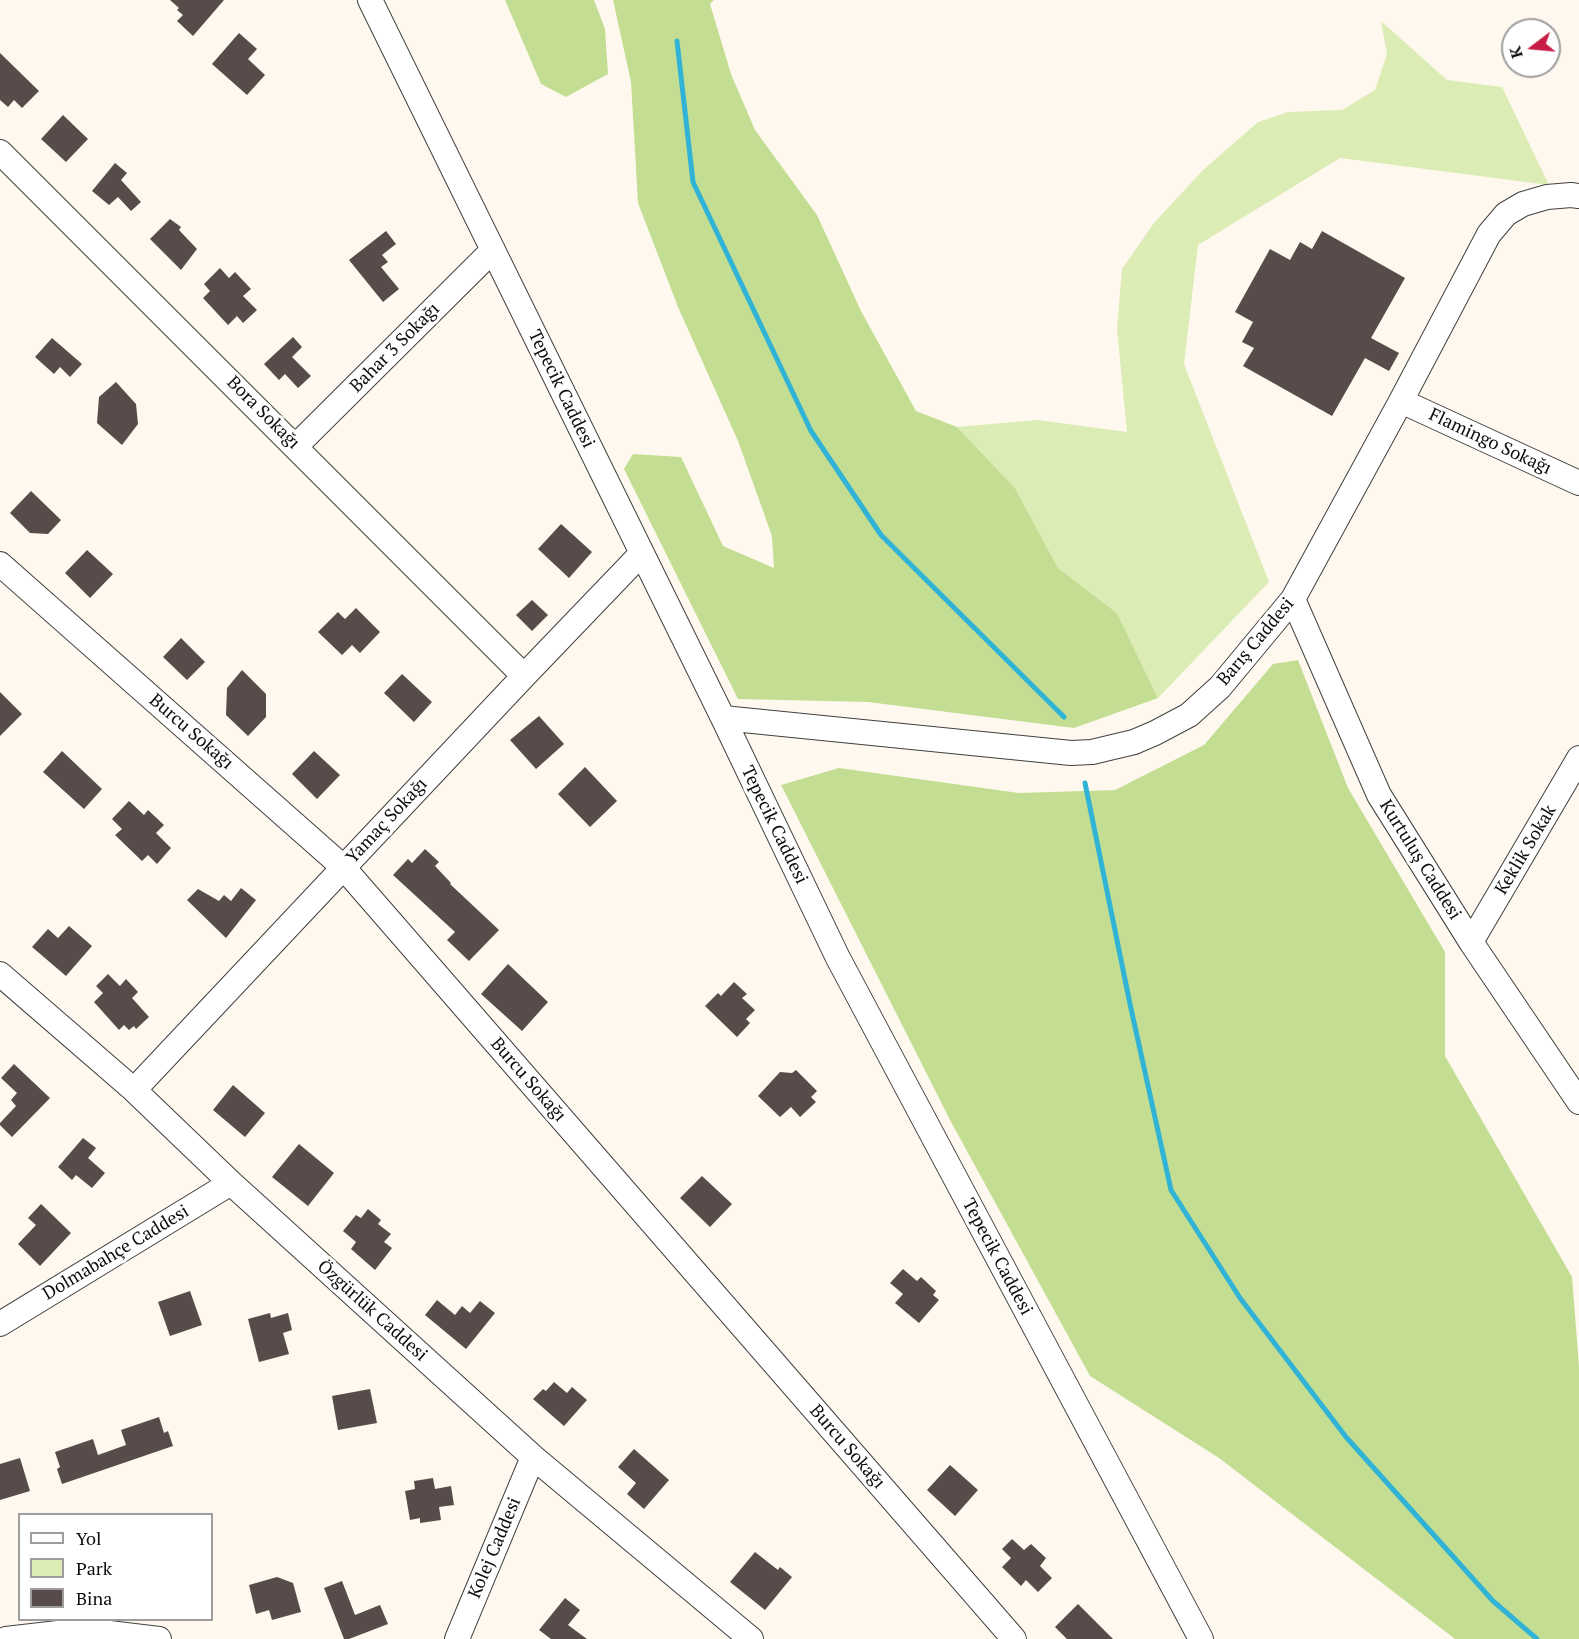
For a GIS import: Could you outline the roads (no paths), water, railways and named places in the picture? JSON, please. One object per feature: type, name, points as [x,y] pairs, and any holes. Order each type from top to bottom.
[{"type":"street","name":"Tepecik Caddesi","points":[[370,0],[723,718],[838,958],[1201,1639]]},
{"type":"street","name":"Bora Sokağı","points":[[0,152],[524,676]]},
{"type":"street","name":"Barış Caddesi","points":[[723,718],[1071,753],[1092,752],[1134,742],[1189,714],[1220,687],[1293,599],[1489,234],[1506,214],[1523,204],[1547,197],[1579,196]]},
{"type":"street","name":"Bahar 3 Sokağı","points":[[296,446],[493,250]]},
{"type":"street","name":"Flamingo Sokağı","points":[[1401,400],[1579,483]]},
{"type":"street","name":"Yamaç Sokağı","points":[[134,1090],[641,554]]},
{"type":"street","name":"Burcu Sokağı","points":[[0,564],[344,867],[1014,1639]]},
{"type":"street","name":"Kurtuluş Caddesi","points":[[1293,599],[1379,795],[1472,942],[1579,1102]]},
{"type":"street","name":"Keklik Sokak","points":[[1472,942],[1579,758]]},
{"type":"street","name":"Özgürlük Caddesi","points":[[0,974],[134,1090],[231,1183],[533,1457],[751,1639]]},
{"type":"street","name":"Dolmabahçe Caddesi","points":[[0,1324],[231,1183]]},
{"type":"street","name":"Kolej Caddesi","points":[[457,1639],[533,1457]]},
{"type":"street","points":[[6,1639],[84,1630],[159,1639]]},
{"type":"waterway","points":[[677,41],[693,182],[811,431],[881,535],[1064,717]]},
{"type":"waterway","points":[[1085,783],[1171,1190],[1240,1298],[1346,1437],[1493,1601],[1537,1639]]}]
